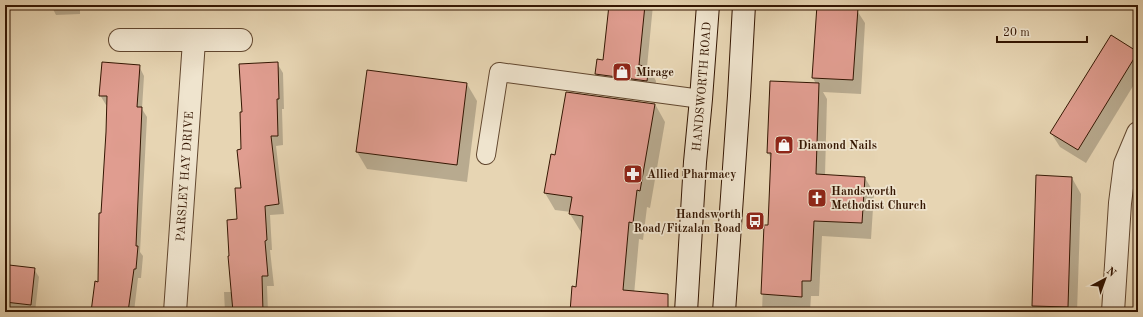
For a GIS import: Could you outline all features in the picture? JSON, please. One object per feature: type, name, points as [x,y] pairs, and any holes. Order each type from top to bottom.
[{"type":"main road","name":"HANDSWORTH ROAD","points":[[686,312],[695,162],[702,99],[708,5]]},
{"type":"main road","points":[[724,312],[744,5]]},
{"type":"main road","points":[[120,40],[241,40]]},
{"type":"main road","name":"PARSLEY HAY DRIVE","points":[[175,312],[194,41]]},
{"type":"main road","points":[[1112,312],[1120,203],[1125,164],[1138,132]]},
{"type":"lane","points":[[486,155],[499,72],[702,99]]},
{"type":"building","points":[[609,5],[645,5],[639,65],[649,67],[647,81],[595,74],[597,59],[603,60]]},
{"type":"building","points":[[817,5],[858,8],[853,80],[812,78]]},
{"type":"building","points":[[1111,35],[1138,52],[1078,150],[1050,133]]},
{"type":"building","points":[[102,62],[140,65],[137,107],[142,107],[136,246],[138,246],[136,269],[134,269],[128,312],[91,312],[95,281],[98,282],[99,213],[101,213],[106,132],[107,96],[99,96]]},
{"type":"building","points":[[278,62],[278,136],[271,136],[279,204],[265,206],[267,240],[265,241],[268,276],[262,276],[263,312],[233,312],[228,256],[227,220],[237,219],[235,188],[241,188],[237,150],[241,149],[240,112],[242,112],[239,64]]},
{"type":"building","points":[[367,70],[467,83],[457,165],[356,152]]},
{"type":"building","points":[[770,81],[819,83],[816,174],[865,177],[862,223],[814,221],[811,281],[802,281],[802,297],[761,294],[764,225],[768,225],[771,153],[767,153]]},
{"type":"building","points":[[566,92],[655,104],[640,191],[637,190],[633,223],[629,222],[623,290],[668,294],[668,312],[570,312],[572,286],[576,287],[583,216],[569,214],[572,197],[544,193],[551,154],[555,155]]},
{"type":"building","points":[[1036,175],[1072,177],[1068,307],[1032,306]]},
{"type":"building","points":[[9,265],[35,268],[31,305],[5,302]]},
{"type":"place","name":"Mirage","points":[[622,72]]},
{"type":"place","name":"Diamond Nails","points":[[784,145]]},
{"type":"place","name":"Allied Pharmacy","points":[[633,174]]},
{"type":"place","name":"Handsworth Methodist Church","points":[[817,198]]},
{"type":"place","name":"Handsworth Road/Fitzalan Road","points":[[755,221]]}]
